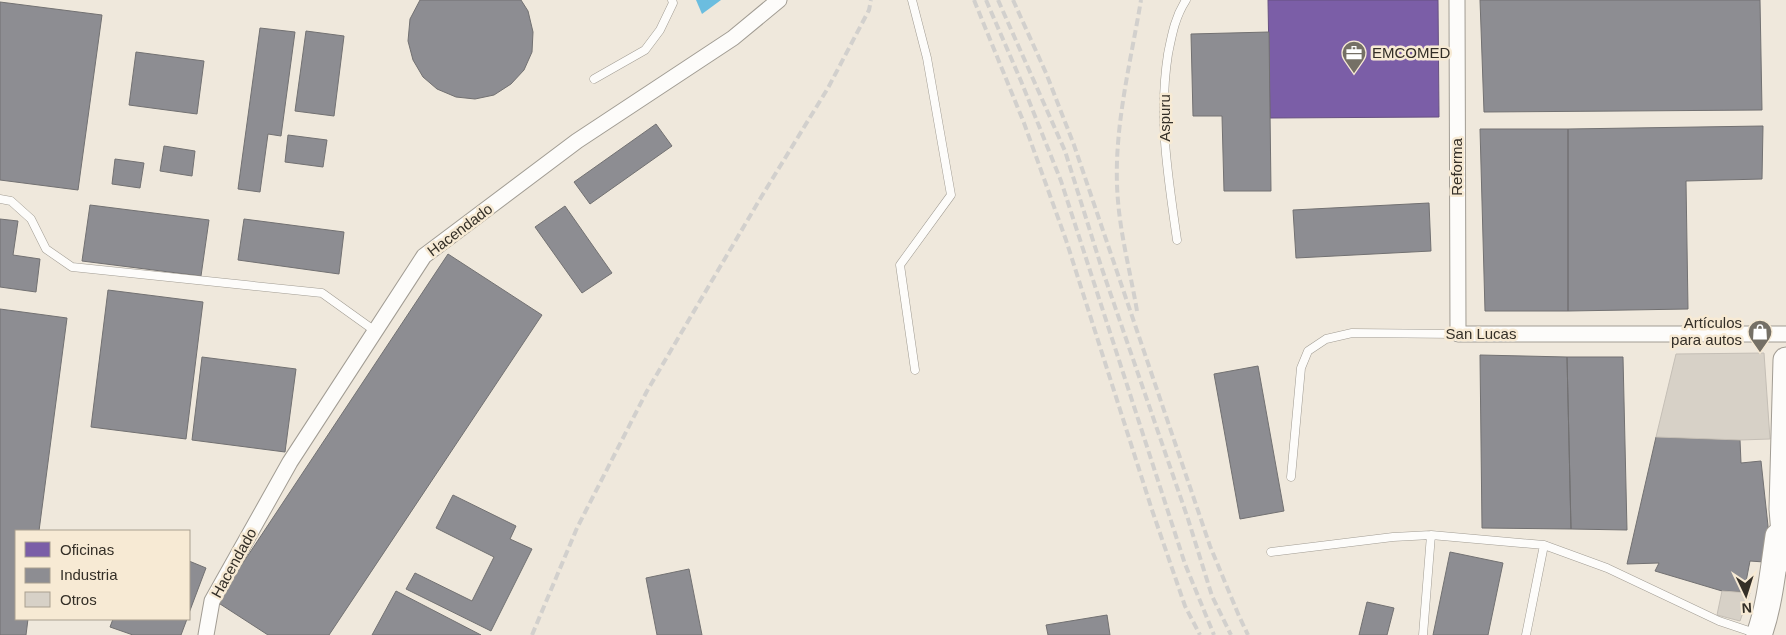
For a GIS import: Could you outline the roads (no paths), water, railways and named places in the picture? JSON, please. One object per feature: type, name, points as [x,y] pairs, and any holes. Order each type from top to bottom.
[{"type":"main road","points":[[1786,360],[1782,509],[1786,558]]},
{"type":"main road","points":[[1759,635],[1764,621],[1772,581],[1782,509]]},
{"type":"street","name":"Hacendado","points":[[206,635],[212,601],[290,462],[424,256],[577,141],[733,38],[779,0]]},
{"type":"street","name":"Reforma","points":[[1456,0],[1458,334]]},
{"type":"street","name":"San Lucas","points":[[1458,334],[1786,334]]},
{"type":"lane","points":[[594,79],[645,50],[660,30],[673,3],[672,0]]},
{"type":"lane","points":[[912,0],[927,58],[951,194],[900,265],[915,370]]},
{"type":"lane","name":"Aspuru","points":[[1177,240],[1166,163],[1163,114],[1166,67],[1172,31],[1178,11],[1186,0]]},
{"type":"lane","points":[[0,199],[11,201],[31,218],[46,249],[72,267],[322,293],[375,331]]},
{"type":"lane","name":"San Lucas","points":[[1291,476],[1301,368],[1308,350],[1326,339],[1352,333],[1458,334]]},
{"type":"lane","points":[[1270,552],[1431,535],[1544,545],[1607,568],[1719,621],[1759,635]]},
{"type":"lane","points":[[1423,635],[1431,535]]},
{"type":"lane","points":[[1526,635],[1544,545]]},
{"type":"water","points":[[696,0],[721,0],[702,14]]},
{"type":"railway","points":[[532,635],[577,528],[647,391],[828,88],[869,10],[871,0]]},
{"type":"railway","points":[[974,0],[1024,123],[1066,240],[1152,510],[1185,606],[1200,635]]},
{"type":"railway","points":[[986,0],[1061,181],[1185,564],[1214,635]]},
{"type":"railway","points":[[998,0],[1065,151],[1101,266],[1188,519],[1212,596],[1231,635]]},
{"type":"railway","points":[[1013,0],[1046,73],[1074,145],[1210,546],[1248,635]]},
{"type":"railway","points":[[1137,311],[1121,229],[1117,176],[1123,100],[1141,0]]},
{"type":"place","name":"EMCOMED","points":[[1354,74]]},
{"type":"place","name":"Artículos para autos","points":[[1760,353]]}]
